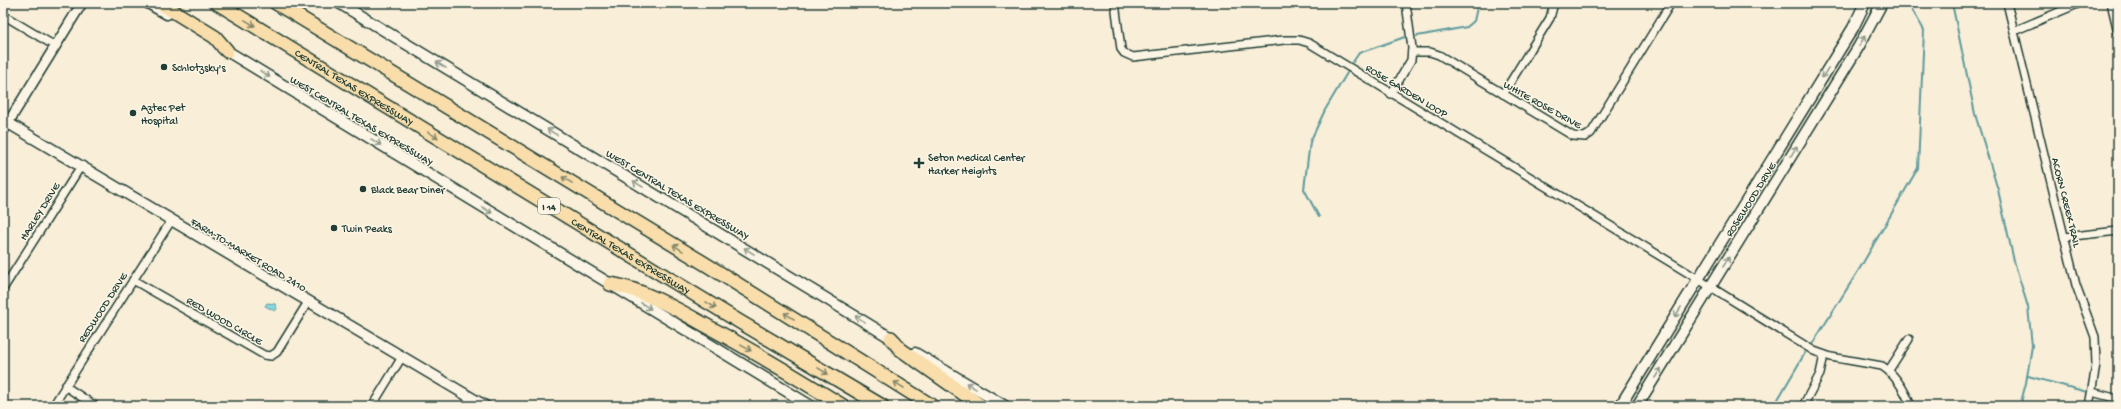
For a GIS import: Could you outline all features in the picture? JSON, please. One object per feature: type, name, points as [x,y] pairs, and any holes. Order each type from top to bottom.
[{"type":"highway","points":[[160,3],[215,37],[227,51]]},
{"type":"highway","name":"CENTRAL TEXAS EXPRESSWAY","points":[[217,3],[740,322],[882,406]]},
{"type":"highway","points":[[276,3],[707,265],[932,406]]},
{"type":"highway","points":[[610,284],[629,288],[695,320],[764,357],[843,406]]},
{"type":"highway","points":[[891,338],[900,349],[981,406]]},
{"type":"main road","name":"WEST CENTRAL TEXAS EXPRESSWAY","points":[[148,3],[811,406]]},
{"type":"main road","name":"WEST CENTRAL TEXAS EXPRESSWAY","points":[[339,3],[1004,406]]},
{"type":"main road","name":"ROSEWOOD DRIVE","points":[[1620,406],[1849,35],[1865,3]]},
{"type":"main road","name":"ROSEWOOD DRIVE","points":[[1637,406],[1859,46],[1882,3]]},
{"type":"main road","name":"FARM-TO-MARKET ROAD 2410","points":[[5,125],[81,166],[170,221],[485,406]]},
{"type":"street","points":[[5,125],[82,3]]},
{"type":"street","name":"ROSE GARDEN LOOP","points":[[1115,3],[1121,49],[1129,56],[1284,40],[1299,40],[1318,48],[1391,94],[1711,286],[1814,351],[1824,355],[1874,363],[1889,370]]},
{"type":"street","points":[[1391,94],[1408,67],[1412,52],[1406,3]]},
{"type":"street","points":[[1502,94],[1550,18],[1554,3]]},
{"type":"street","name":"WHITE ROSE DRIVE","points":[[1412,52],[1430,52],[1439,55],[1573,136],[1585,137],[1591,133],[1671,3]]},
{"type":"street","name":"ACORN CREEK TRAIL","points":[[2007,3],[2076,285],[2095,337],[2096,365],[2089,406]]},
{"type":"street","points":[[2014,31],[2080,3]]},
{"type":"street","points":[[2111,3],[2118,32]]},
{"type":"street","points":[[3,15],[55,46]]},
{"type":"street","name":"HARLEY DRIVE","points":[[3,289],[81,166]]},
{"type":"street","name":"REDWOOD DRIVE","points":[[53,406],[170,221]]},
{"type":"street","points":[[2064,237],[2118,231]]},
{"type":"street","name":"RED WOOD CIRCLE","points":[[133,280],[264,355],[271,356],[277,352],[308,302]]},
{"type":"street","points":[[1908,339],[1889,370],[1911,406]]},
{"type":"street","points":[[1803,406],[1818,379],[1824,355]]},
{"type":"street","points":[[372,406],[402,357]]},
{"type":"street","points":[[65,386],[95,406]]},
{"type":"street","points":[[2092,392],[2118,399]]},
{"type":"water","points":[[267,303],[275,304],[277,309],[275,311],[265,306]]},
{"type":"waterway","points":[[1417,36],[1467,27],[1474,21],[1478,3]]},
{"type":"waterway","points":[[1813,343],[1860,268],[1918,168],[1924,30],[1908,3]]},
{"type":"waterway","points":[[1952,3],[1975,114],[1998,190],[2014,261],[2028,307],[2032,346],[2026,383],[2020,406]]},
{"type":"waterway","points":[[1353,62],[1359,53],[1405,37]]},
{"type":"waterway","points":[[1319,217],[1304,189],[1310,142],[1325,110],[1347,73]]},
{"type":"waterway","points":[[1774,406],[1805,353]]},
{"type":"waterway","points":[[2028,376],[2087,392]]},
{"type":"place","name":"Schlotzsky's","points":[[164,67]]},
{"type":"place","name":"Aztec Pet Hospital","points":[[133,113]]},
{"type":"place","name":"Seton Medical Center Harker Heights","points":[[919,163]]},
{"type":"place","name":"Black Bear Diner","points":[[363,189]]},
{"type":"place","name":"Twin Peaks","points":[[334,228]]}]
